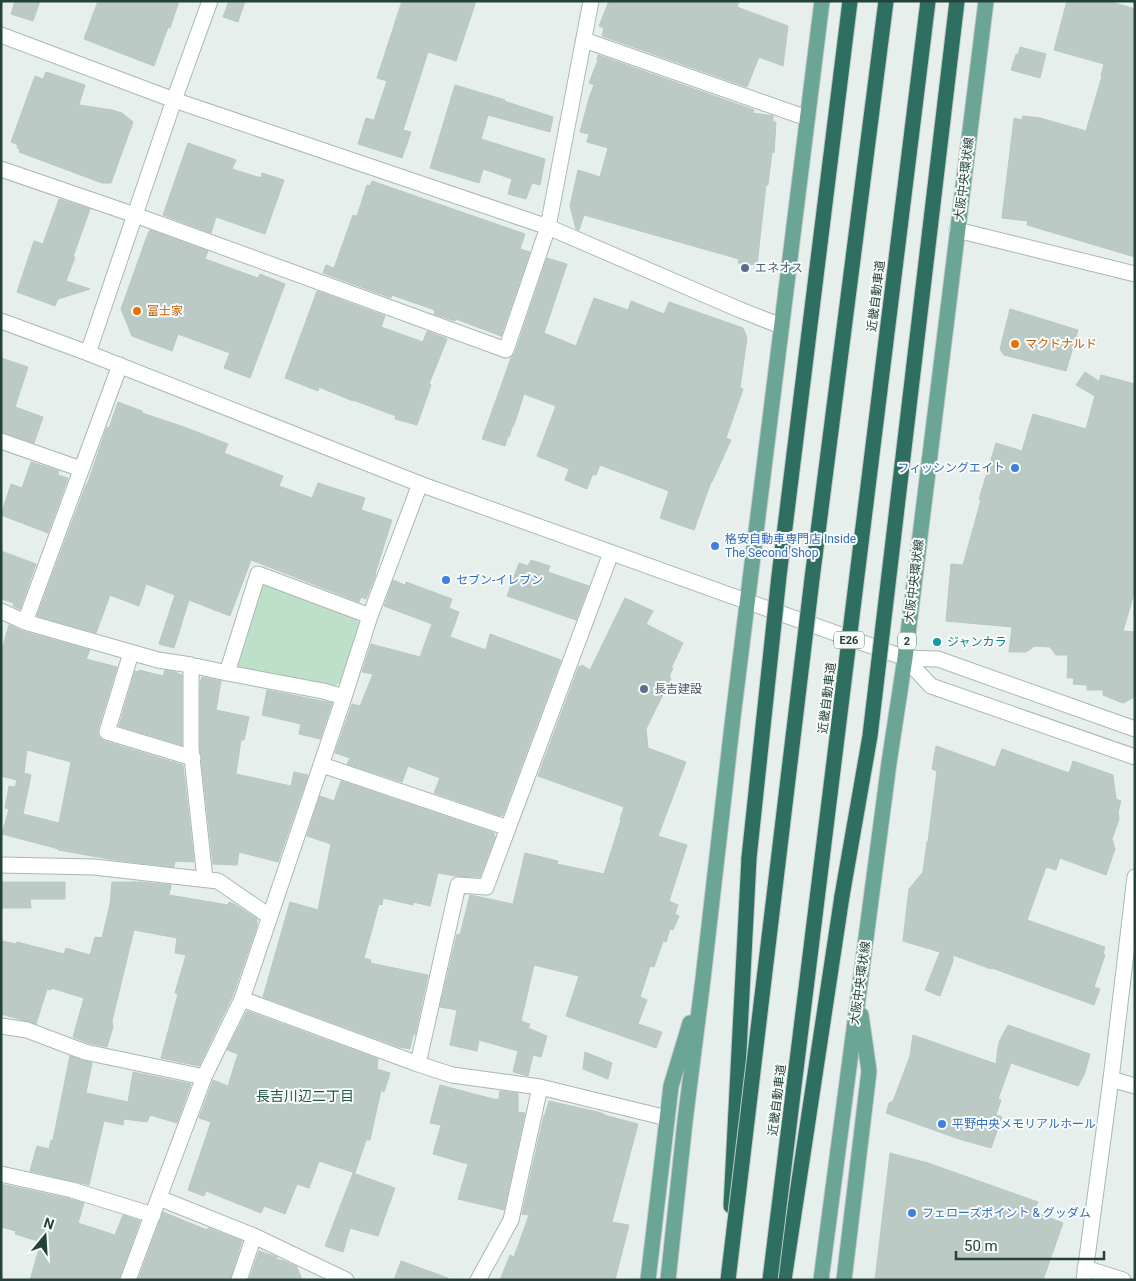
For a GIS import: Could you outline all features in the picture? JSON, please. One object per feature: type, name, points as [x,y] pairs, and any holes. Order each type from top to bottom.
[{"type":"highway","points":[[727,1280],[749,858],[781,566],[850,1]]},
{"type":"highway","points":[[727,1280],[813,569],[886,1]]},
{"type":"highway","name":"近畿自動車道","points":[[770,1280],[928,1]]},
{"type":"highway","points":[[784,1280],[842,896],[870,736],[957,1]]},
{"type":"main road","points":[[668,1280],[685,1121],[747,602],[822,1]]},
{"type":"main road","name":"大阪中央環状線","points":[[821,1280],[904,658],[986,1]]},
{"type":"main road","points":[[648,1280],[671,1086],[703,979]]},
{"type":"main road","points":[[844,1280],[869,1071],[858,997]]},
{"type":"street","points":[[88,353],[174,100],[210,1]]},
{"type":"street","points":[[1,169],[135,215],[506,350],[548,227],[591,1]]},
{"type":"street","points":[[1,35],[174,100],[548,227],[781,326]]},
{"type":"street","points":[[584,40],[807,118]]},
{"type":"street","points":[[957,230],[1135,274]]},
{"type":"street","points":[[1,321],[88,353],[420,484],[747,602],[904,658],[938,660],[1135,729]]},
{"type":"street","points":[[25,622],[120,366]]},
{"type":"street","points":[[1,441],[81,469]]},
{"type":"street","points":[[128,1280],[204,1077],[242,998],[322,764],[370,616],[420,484]]},
{"type":"street","points":[[418,1064],[458,885],[486,887],[611,553]]},
{"type":"street","points":[[227,673],[258,574],[370,616]]},
{"type":"street","points":[[1,610],[25,622],[158,660],[324,691],[344,697]]},
{"type":"street","points":[[131,653],[107,732],[193,758]]},
{"type":"street","points":[[904,658],[932,686],[1135,757]]},
{"type":"street","points":[[192,665],[191,748],[205,879]]},
{"type":"street","points":[[322,764],[508,828]]},
{"type":"street","points":[[1,865],[94,867],[218,881],[269,916]]},
{"type":"street","points":[[1123,1280],[1084,1274],[1111,1079],[1135,877]]},
{"type":"street","points":[[242,998],[452,1075],[540,1087],[667,1118]]},
{"type":"street","points":[[1,1026],[27,1030],[85,1052],[204,1077]]},
{"type":"street","points":[[1111,1079],[1135,1086]]},
{"type":"street","points":[[478,1280],[511,1220],[540,1087]]},
{"type":"street","points":[[1,1174],[72,1190],[153,1215]]},
{"type":"street","points":[[160,1198],[254,1236],[314,1273],[346,1280]]},
{"type":"street","points":[[239,1280],[254,1236]]},
{"type":"green space","points":[[268,584],[356,618],[360,625],[342,682],[334,686],[240,670],[236,663],[259,589]]},
{"type":"building","points":[[15,1],[40,1],[33,21],[11,14]]},
{"type":"building","points":[[98,1],[179,1],[154,66],[84,39]]},
{"type":"building","points":[[229,1],[245,1],[238,22],[223,17]]},
{"type":"building","points":[[402,1],[476,1],[456,61],[428,52],[403,130],[411,132],[402,158],[358,144],[366,118],[374,120],[387,81],[377,78]]},
{"type":"building","points":[[609,1],[739,1],[737,7],[788,26],[783,66],[759,57],[747,87],[602,36],[604,28],[599,26]]},
{"type":"building","points":[[1067,1],[1108,1],[1135,9],[1135,257],[1027,225],[1028,221],[1002,218],[1014,118],[1022,120],[1023,116],[1040,118],[1086,131],[1104,64],[1054,50]]},
{"type":"building","points":[[1020,47],[1046,54],[1040,78],[1011,70]]},
{"type":"building","points":[[598,55],[754,110],[753,113],[773,116],[773,122],[776,122],[774,153],[772,152],[768,185],[766,185],[757,265],[738,263],[739,259],[584,215],[579,230],[576,229],[570,206],[578,170],[600,177],[608,148],[587,142],[589,134],[580,132],[594,85],[589,83],[598,60]]},
{"type":"building","points":[[46,72],[85,85],[79,105],[122,113],[133,122],[111,183],[102,183],[19,152],[18,145],[11,142],[35,76],[43,79]]},
{"type":"building","points":[[455,85],[553,117],[550,132],[488,115],[481,139],[545,159],[540,185],[532,183],[526,199],[508,194],[512,179],[483,169],[479,183],[430,168]]},
{"type":"building","points":[[188,143],[236,160],[232,169],[261,178],[262,173],[284,180],[265,234],[216,217],[211,233],[163,215]]},
{"type":"building","points":[[372,181],[525,234],[520,249],[530,252],[501,336],[456,319],[455,321],[434,314],[435,311],[432,309],[392,295],[391,298],[323,273],[326,265],[334,268],[353,215],[357,216],[367,185],[370,186]]},
{"type":"building","points":[[59,199],[90,209],[66,281],[90,289],[58,299],[55,306],[17,292],[34,241],[43,244]]},
{"type":"building","points":[[150,230],[208,251],[205,259],[258,278],[260,274],[285,284],[250,378],[224,368],[230,353],[178,334],[172,351],[132,336],[121,309]]},
{"type":"building","points":[[547,258],[567,264],[544,333],[576,346],[594,298],[628,310],[631,301],[664,314],[669,302],[743,328],[747,338],[740,388],[743,389],[726,438],[731,440],[711,482],[694,530],[660,518],[669,491],[600,465],[596,475],[592,475],[587,489],[565,480],[569,469],[537,456],[556,406],[524,394],[505,446],[482,439],[511,358],[515,353]]},
{"type":"building","points":[[317,291],[385,316],[381,327],[423,342],[427,331],[447,339],[429,384],[431,385],[417,425],[395,419],[396,416],[319,387],[318,391],[285,378]]},
{"type":"building","points":[[1010,309],[1078,330],[1066,371],[1004,355],[1000,349]]},
{"type":"building","points":[[1,358],[28,367],[15,407],[43,417],[34,443],[1,432]]},
{"type":"building","points":[[1085,372],[1099,381],[1101,375],[1135,384],[1135,590],[1123,631],[1135,632],[1135,697],[1123,703],[1103,695],[1103,690],[1087,690],[1087,685],[1073,684],[1074,678],[1067,678],[1068,655],[1056,655],[1050,647],[1035,646],[1026,652],[1009,652],[1012,627],[946,621],[951,564],[963,565],[981,500],[979,499],[996,443],[1022,451],[1033,414],[1086,429],[1095,396],[1076,385]]},
{"type":"building","points":[[118,402],[142,411],[142,413],[228,444],[224,453],[283,476],[279,486],[312,498],[318,483],[365,498],[361,510],[392,520],[376,574],[366,599],[361,597],[359,602],[251,560],[230,616],[189,600],[174,648],[159,644],[175,595],[146,584],[139,606],[110,595],[96,633],[37,616]]},
{"type":"building","points":[[31,462],[59,471],[58,475],[68,478],[48,533],[1,515],[11,484],[22,488]]},
{"type":"building","points":[[1,551],[36,564],[20,609],[13,606],[14,603],[1,599]]},
{"type":"building","points":[[531,560],[550,566],[548,572],[589,586],[576,620],[507,596],[519,563],[528,566]]},
{"type":"building","points":[[393,580],[405,585],[406,582],[452,599],[449,608],[459,612],[450,637],[486,650],[490,634],[561,660],[503,815],[501,816],[434,793],[440,778],[408,766],[402,782],[347,764],[350,758],[335,753],[352,704],[360,706],[373,674],[362,672],[371,644],[420,657],[432,624],[384,606]]},
{"type":"building","points":[[625,598],[653,611],[646,624],[683,643],[671,668],[673,668],[669,677],[671,678],[646,729],[648,748],[686,762],[658,836],[687,845],[669,901],[678,905],[675,914],[679,916],[673,930],[670,929],[666,942],[663,941],[654,967],[650,966],[640,997],[647,1000],[638,1024],[662,1032],[656,1048],[566,1016],[579,976],[534,965],[521,1021],[530,1024],[528,1028],[547,1036],[541,1057],[533,1055],[528,1076],[513,1072],[518,1051],[479,1040],[477,1051],[450,1045],[457,1010],[440,1007],[457,934],[460,935],[470,895],[513,904],[525,853],[558,861],[557,864],[604,874],[624,807],[538,776],[579,666],[581,667],[582,665],[590,670]]},
{"type":"building","points":[[9,625],[22,631],[90,650],[86,659],[117,667],[98,729],[98,735],[104,741],[183,765],[194,862],[175,861],[174,867],[115,860],[58,850],[2,834],[9,809],[5,808],[9,786],[15,787],[17,780],[1,776],[1,653]],"holes":[[[27,750],[71,762],[59,823],[23,814],[31,775],[24,773]]]},
{"type":"building","points":[[139,670],[163,676],[165,670],[182,675],[182,745],[119,726],[135,671],[139,672]]},
{"type":"building","points":[[202,677],[221,681],[216,710],[249,717],[244,740],[241,740],[236,774],[291,786],[294,772],[308,775],[278,862],[239,852],[237,865],[213,864],[200,748],[200,683]]},
{"type":"building","points":[[267,690],[332,703],[320,739],[299,734],[301,724],[262,715]]},
{"type":"building","points":[[936,746],[995,767],[1002,749],[1069,773],[1073,761],[1113,775],[1116,799],[1121,801],[1118,812],[1119,819],[1112,839],[1115,849],[1106,875],[1060,858],[1056,870],[1046,867],[1027,920],[1105,947],[1103,954],[1105,955],[1094,987],[1100,989],[1094,1005],[953,955],[953,961],[940,996],[925,990],[940,952],[903,941],[909,889],[923,872],[937,771],[932,769]]},
{"type":"building","points":[[341,781],[494,833],[495,837],[480,877],[438,873],[430,906],[413,902],[413,905],[383,898],[382,905],[379,904],[364,958],[371,960],[370,963],[428,975],[415,1035],[413,1035],[410,1049],[399,1047],[263,997],[290,902],[318,910],[331,844],[307,836],[320,796],[334,801]]},
{"type":"building","points":[[1,882],[65,882],[65,899],[30,899],[31,908],[1,908]]},
{"type":"building","points":[[112,882],[171,885],[169,895],[228,905],[229,902],[257,919],[257,926],[233,995],[199,1066],[161,1058],[178,994],[175,993],[186,955],[175,953],[177,938],[134,930],[107,1047],[88,1043],[73,1037],[84,998],[51,988],[51,990],[47,989],[36,1024],[1,1014],[1,941],[16,944],[17,942],[64,954],[66,948],[90,955],[95,937],[102,938],[110,904]]},
{"type":"building","points":[[247,1011],[378,1059],[377,1069],[390,1073],[384,1092],[381,1090],[370,1140],[366,1140],[355,1173],[319,1161],[309,1188],[297,1184],[285,1214],[264,1206],[261,1213],[206,1191],[204,1196],[188,1190],[211,1122],[199,1118],[213,1080],[228,1086],[238,1054],[227,1050]]},
{"type":"building","points":[[1008,1025],[1090,1054],[1084,1075],[1078,1086],[1011,1063],[998,1099],[1001,1100],[996,1115],[1002,1117],[991,1148],[959,1139],[886,1113],[889,1103],[893,1101],[910,1056],[913,1035],[996,1064],[1000,1040]]},
{"type":"building","points":[[585,1052],[612,1063],[608,1079],[583,1069]]},
{"type":"building","points":[[70,1056],[92,1063],[86,1093],[128,1102],[133,1072],[191,1084],[177,1123],[150,1115],[147,1122],[124,1119],[123,1125],[104,1121],[89,1185],[30,1171],[37,1146],[49,1149],[51,1140],[53,1140]]},
{"type":"building","points":[[440,1085],[497,1100],[499,1099],[500,1091],[518,1093],[518,1112],[525,1113],[504,1210],[458,1199],[468,1164],[433,1154],[441,1125],[430,1123]]},
{"type":"building","points":[[549,1101],[598,1112],[638,1124],[612,1222],[629,1225],[615,1280],[500,1280],[510,1255],[514,1257],[529,1215],[522,1214],[544,1115]]},
{"type":"building","points":[[890,1153],[928,1163],[1038,1202],[1034,1212],[1063,1223],[1043,1280],[875,1280]]},
{"type":"building","points":[[353,1173],[395,1188],[378,1236],[350,1228],[343,1252],[325,1246]]},
{"type":"building","points":[[1,1184],[84,1203],[78,1223],[115,1235],[123,1215],[140,1221],[119,1280],[30,1280],[41,1242],[15,1234],[16,1231],[1,1227]]},
{"type":"building","points":[[163,1212],[207,1230],[208,1228],[242,1241],[230,1280],[138,1280]]},
{"type":"building","points":[[259,1251],[297,1267],[302,1280],[249,1280]]},
{"type":"building","points":[[401,1261],[448,1278],[448,1280],[394,1280]]},
{"type":"place","name":"エネオス","points":[[745,268]]},
{"type":"place","name":"富士家","points":[[137,311]]},
{"type":"place","name":"マクドナルド","points":[[1015,344]]},
{"type":"place","name":"フィッシングエイト","points":[[1015,468]]},
{"type":"place","name":"格安自動車専門店 Inside The Second Shop","points":[[715,546]]},
{"type":"place","name":"セブン-イレブン","points":[[446,580]]},
{"type":"place","name":"ジャンカラ","points":[[937,642]]},
{"type":"place","name":"長吉建設","points":[[644,689]]},
{"type":"place","name":"平野中央メモリアルホール","points":[[942,1124]]},
{"type":"place","name":"フェローズポイント & グッダム","points":[[912,1213]]},
{"type":"district","name":"長吉川辺二丁目","points":[[305,1096]]}]
